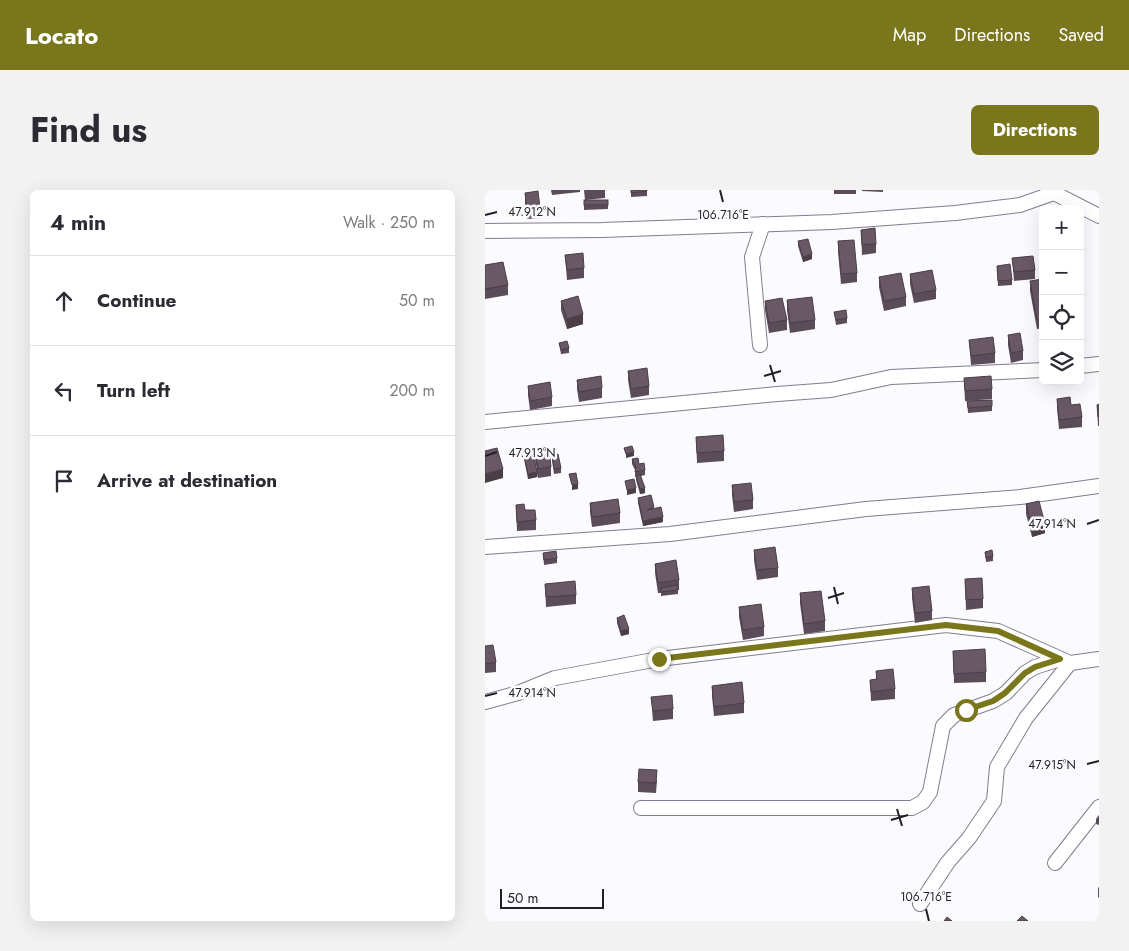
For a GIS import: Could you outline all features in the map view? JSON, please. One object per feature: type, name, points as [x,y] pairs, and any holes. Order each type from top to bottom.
[{"type":"street","points":[[485,231],[602,230],[832,222],[955,213],[1020,205],[1053,191],[1099,216]]},
{"type":"street","points":[[760,346],[752,257],[763,224]]},
{"type":"street","points":[[1084,366],[1099,364]]},
{"type":"street","points":[[485,422],[831,390],[891,377],[1039,370]]},
{"type":"street","points":[[485,547],[670,534],[866,508],[1020,496],[1099,486]]},
{"type":"street","points":[[485,702],[519,693],[555,678],[659,659],[946,625],[998,631],[1065,661]]},
{"type":"street","points":[[641,808],[911,808],[923,802],[931,792],[943,726],[954,715],[993,701],[1005,693],[1025,673],[1035,667],[1065,661],[1099,658]]},
{"type":"street","points":[[920,904],[948,862],[969,838],[994,800],[997,767],[1026,718],[1065,661]]},
{"type":"street","points":[[1055,863],[1099,807]]},
{"type":"building","points":[[631,190],[647,190],[647,191],[631,193]]},
{"type":"building","points":[[538,191],[540,208],[527,210],[525,193]]},
{"type":"building","points":[[584,200],[608,200],[608,205],[584,205]]},
{"type":"building","points":[[875,228],[876,244],[862,245],[861,230]]},
{"type":"building","points":[[808,239],[812,254],[803,257],[798,241]]},
{"type":"building","points":[[854,240],[857,273],[841,274],[838,241]]},
{"type":"building","points":[[583,253],[584,268],[567,270],[565,255]]},
{"type":"building","points":[[1033,256],[1035,270],[1014,272],[1012,258]]},
{"type":"building","points":[[503,262],[508,285],[485,289],[485,265]]},
{"type":"building","points":[[1010,264],[1012,280],[998,281],[997,266]]},
{"type":"building","points":[[932,270],[936,290],[914,294],[910,274]]},
{"type":"building","points":[[901,273],[906,297],[884,301],[879,277]]},
{"type":"building","points":[[1039,280],[1039,320],[1037,320],[1030,281]]},
{"type":"building","points":[[578,296],[583,314],[567,319],[561,301]]},
{"type":"building","points":[[812,297],[815,320],[790,323],[787,300]]},
{"type":"building","points":[[782,298],[787,320],[769,323],[765,301]]},
{"type":"building","points":[[846,310],[847,318],[836,320],[834,312]]},
{"type":"building","points":[[1020,333],[1023,351],[1011,353],[1008,335]]},
{"type":"building","points":[[993,337],[995,353],[971,356],[969,340]]},
{"type":"building","points":[[567,341],[569,348],[561,350],[559,343]]},
{"type":"building","points":[[647,368],[649,386],[631,389],[628,371]]},
{"type":"building","points":[[601,376],[602,388],[579,392],[577,380]]},
{"type":"building","points":[[991,376],[992,389],[965,391],[964,378]]},
{"type":"building","points":[[550,382],[552,397],[530,401],[528,386]]},
{"type":"building","points":[[1070,397],[1071,405],[1080,404],[1082,417],[1059,420],[1057,399]]},
{"type":"building","points":[[992,400],[992,406],[968,408],[967,401]]},
{"type":"building","points":[[1099,404],[1099,417],[1098,417],[1097,405]]},
{"type":"building","points":[[723,435],[724,451],[697,453],[696,437]]},
{"type":"building","points":[[632,446],[634,452],[626,454],[624,448]]},
{"type":"building","points":[[497,448],[503,469],[485,474],[485,451]]},
{"type":"building","points":[[549,449],[551,467],[538,469],[535,451]]},
{"type":"building","points":[[533,452],[537,472],[528,474],[524,454]]},
{"type":"building","points":[[558,454],[561,468],[554,469],[552,455]]},
{"type":"building","points":[[638,458],[639,464],[644,463],[645,470],[635,472],[636,467],[632,459]]},
{"type":"building","points":[[576,473],[578,484],[572,485],[569,474]]},
{"type":"building","points":[[640,474],[645,488],[640,489],[636,476]]},
{"type":"building","points":[[634,479],[636,488],[627,490],[625,481]]},
{"type":"building","points":[[751,483],[753,500],[734,502],[732,485]]},
{"type":"building","points":[[651,495],[654,507],[647,510],[661,507],[663,517],[643,521],[638,498]]},
{"type":"building","points":[[618,499],[620,513],[592,517],[590,503]]},
{"type":"building","points":[[1039,501],[1045,524],[1032,527],[1026,504]]},
{"type":"building","points":[[524,504],[525,510],[535,510],[536,520],[517,522],[516,505]]},
{"type":"building","points":[[775,547],[778,568],[757,570],[754,550]]},
{"type":"building","points":[[992,550],[993,556],[986,558],[985,552]]},
{"type":"building","points":[[556,551],[557,558],[544,560],[543,553]]},
{"type":"building","points":[[676,560],[679,580],[658,583],[655,564]]},
{"type":"building","points":[[982,578],[983,599],[966,600],[965,579]]},
{"type":"building","points":[[575,581],[576,595],[546,597],[545,584]]},
{"type":"building","points":[[678,585],[678,590],[661,592],[661,588]]},
{"type":"building","points":[[929,586],[932,611],[915,613],[912,588]]},
{"type":"building","points":[[821,591],[825,621],[804,624],[800,593]]},
{"type":"building","points":[[761,604],[764,627],[743,630],[739,607]]},
{"type":"building","points":[[624,615],[629,629],[621,631],[617,618]]},
{"type":"building","points":[[493,645],[496,662],[485,664],[485,646]]},
{"type":"building","points":[[985,649],[986,672],[954,674],[953,651]]},
{"type":"building","points":[[893,669],[895,689],[871,692],[870,680],[877,679],[876,671]]},
{"type":"building","points":[[742,682],[744,703],[714,707],[712,686]]},
{"type":"building","points":[[672,695],[673,709],[653,711],[651,697]]},
{"type":"building","points":[[639,769],[657,770],[656,783],[638,782]]},
{"type":"building","points":[[1022,916],[1028,921],[1017,921]]},
{"type":"building","points":[[947,917],[952,921],[944,921]]},
{"type":"route","points":[[659,659],[946,625],[998,631],[1060,659],[1035,667],[1025,673],[1005,693],[993,701],[966,710]]}]
